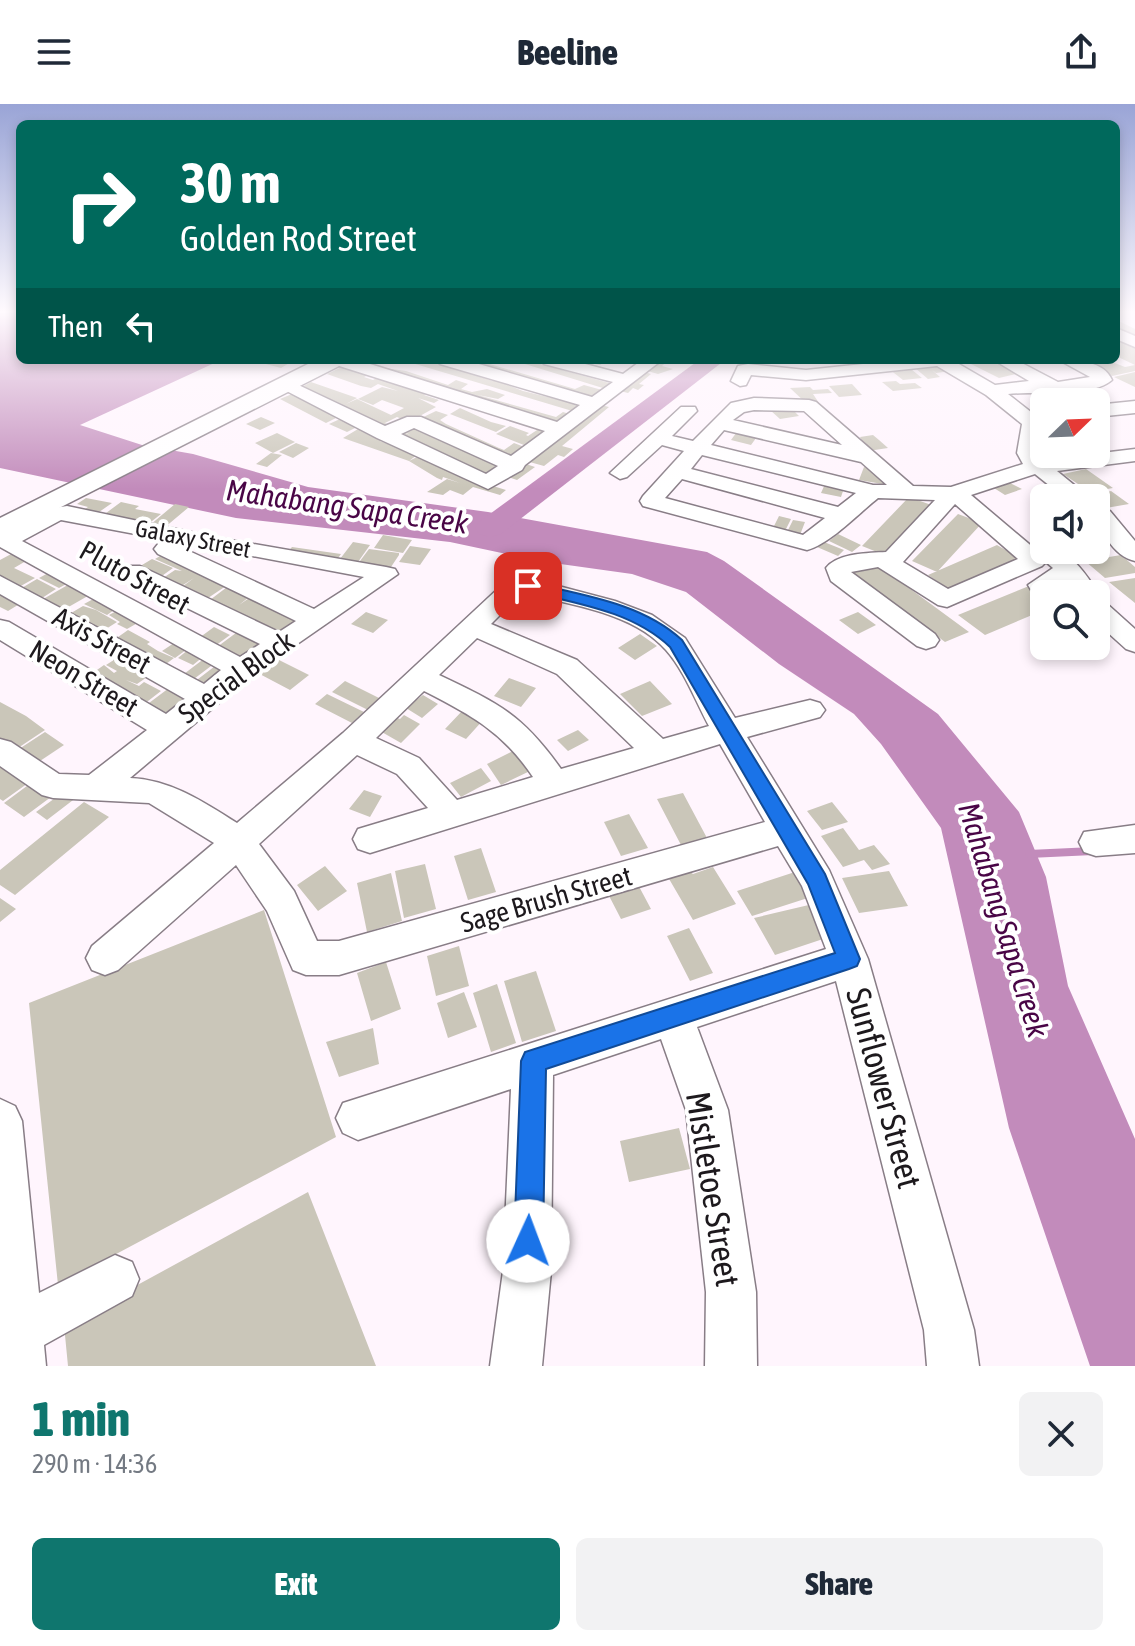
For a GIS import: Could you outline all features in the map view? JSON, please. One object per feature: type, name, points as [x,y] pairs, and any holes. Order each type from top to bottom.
[{"type":"main road","points":[[2,536],[35,511],[312,371]]},
{"type":"street","points":[[312,371],[373,390]]},
{"type":"street","points":[[371,371],[561,430]]},
{"type":"street","points":[[436,371],[588,410]]},
{"type":"street","points":[[477,371],[588,410]]},
{"type":"street","points":[[284,385],[484,483],[493,482],[639,371]]},
{"type":"street","points":[[740,381],[744,371]]},
{"type":"street","points":[[766,371],[806,375],[856,371]]},
{"type":"street","points":[[960,371],[1030,415]]},
{"type":"street","points":[[1024,371],[1057,388]]},
{"type":"street","points":[[992,391],[1029,386],[1057,388],[1104,378],[1090,371]]},
{"type":"street","points":[[754,404],[789,440]]},
{"type":"street","points":[[873,491],[807,543],[651,501],[720,423],[738,407],[754,404],[811,407],[867,457],[914,491]]},
{"type":"street","points":[[1110,410],[1135,407]]},
{"type":"street","points":[[384,434],[439,411],[464,422]]},
{"type":"street","points":[[620,473],[688,411]]},
{"type":"street","points":[[414,421],[515,466]]},
{"type":"street","points":[[720,423],[867,457]]},
{"type":"street","points":[[656,438],[873,491],[958,492],[1033,468]]},
{"type":"street","points":[[506,439],[535,451]]},
{"type":"street","points":[[1110,458],[1135,455]]},
{"type":"street","points":[[1037,468],[1060,484]]},
{"type":"street","points":[[678,472],[845,516]]},
{"type":"street","points":[[958,492],[1030,539]]},
{"type":"street","points":[[885,561],[947,599],[1034,561],[958,492]]},
{"type":"street","points":[[926,640],[840,576],[838,568],[864,560],[893,559],[958,492]]},
{"type":"street","name":"Galaxy Street","points":[[2,536],[56,514],[67,513],[219,545],[386,574]]},
{"type":"street","points":[[1110,517],[1135,519]]},
{"type":"street","points":[[1110,525],[1135,554]]},
{"type":"street","name":"Pluto Street","points":[[2,536],[241,669]]},
{"type":"street","points":[[166,549],[316,620]]},
{"type":"street","points":[[1063,564],[1076,580]]},
{"type":"street","points":[[1049,580],[1069,569]]},
{"type":"street","points":[[131,571],[281,643]]},
{"type":"street","name":"Special Block","points":[[93,790],[241,669],[386,574]]},
{"type":"street","name":"Axis Street","points":[[0,584],[204,697]]},
{"type":"street","name":"Sunflower Street","points":[[474,626],[512,589],[528,586],[639,616],[676,644],[817,881],[849,959],[949,1330],[953,1366]]},
{"type":"street","points":[[1110,621],[1135,643]]},
{"type":"street","points":[[105,958],[240,844],[474,626],[567,667],[658,752]]},
{"type":"street","name":"Neon Street","points":[[0,628],[167,728]]},
{"type":"street","points":[[420,677],[489,711],[526,743],[554,784]]},
{"type":"street","points":[[370,839],[728,731],[810,710]]},
{"type":"street","points":[[354,741],[408,766],[433,791],[450,815]]},
{"type":"street","points":[[0,750],[53,786],[151,791],[170,798],[240,844]]},
{"type":"street","name":"Sage Brush Street","points":[[240,844],[281,902],[306,958],[339,958],[786,830]]},
{"type":"street","points":[[1096,842],[1135,839]]},
{"type":"street","points":[[358,1118],[849,959]]},
{"type":"street","name":"Mistletoe Street","points":[[673,1016],[707,1110],[731,1292],[731,1366]]},
{"type":"street","points":[[516,1366],[527,1271],[533,1061]]},
{"type":"street","points":[[0,1121],[19,1348]]},
{"type":"street","points":[[19,1348],[115,1279]]},
{"type":"water","name":"Mahabang Sapa Creek","points":[[0,371],[197,371],[80,425],[142,445],[193,454],[308,487],[488,512],[707,552],[938,714],[1019,812],[1046,877],[1068,986],[1135,1139],[1135,1366],[1090,1366],[1009,1128],[941,828],[881,744],[854,714],[779,664],[686,592],[632,574],[539,561],[450,542],[236,518],[0,468]]},
{"type":"building","points":[[334,371],[367,371],[373,373],[364,377],[373,380],[380,376],[430,391],[424,395],[439,400],[434,403],[418,398],[436,407],[409,422],[397,417],[385,423],[395,428],[378,426],[300,388],[311,382],[357,398],[346,404],[357,399],[391,415],[404,408],[382,400],[373,405],[358,399],[382,387],[398,391],[378,384],[371,388],[361,386],[327,374]]},
{"type":"building","points":[[390,371],[406,371],[448,385],[456,380],[468,384],[461,389],[472,392],[487,389],[505,395],[498,399],[478,395],[556,417],[563,412],[573,415],[557,427]]},
{"type":"building","points":[[438,371],[462,371],[493,381],[500,377],[515,381],[508,385],[523,391],[556,399],[563,394],[587,402],[579,413]]},
{"type":"building","points":[[492,371],[513,371],[575,389],[584,385],[602,390],[591,402]]},
{"type":"building","points":[[547,371],[565,371],[613,384],[606,389]]},
{"type":"building","points":[[642,371],[651,374],[639,384],[644,385],[638,390],[633,388],[628,393],[616,390]]},
{"type":"building","points":[[891,371],[913,371],[922,378],[903,380]]},
{"type":"building","points":[[919,371],[933,371],[940,377],[928,379]]},
{"type":"building","points":[[985,371],[1020,373],[999,378]]},
{"type":"building","points":[[1101,371],[1135,371],[1135,371],[1112,376]]},
{"type":"building","points":[[1135,372],[1135,387],[1114,377]]},
{"type":"building","points":[[896,381],[900,384],[915,383],[922,388],[893,391],[882,382]]},
{"type":"building","points":[[852,384],[862,395],[839,397],[829,386]]},
{"type":"building","points":[[810,387],[813,390],[828,389],[832,393],[813,394],[819,403],[807,404],[790,388]]},
{"type":"building","points":[[292,394],[338,417],[326,423],[280,399]]},
{"type":"building","points":[[597,404],[609,407],[562,446],[573,449],[564,457],[558,455],[544,466],[526,461]]},
{"type":"building","points":[[790,407],[799,416],[780,419],[770,410]]},
{"type":"building","points":[[460,408],[506,426],[496,432],[450,414]]},
{"type":"building","points":[[436,411],[448,415],[440,420],[446,424],[499,448],[504,450],[514,443],[527,448],[508,461],[415,421]]},
{"type":"building","points":[[261,417],[275,423],[260,430],[246,424]]},
{"type":"building","points":[[340,419],[357,427],[347,432],[329,424]]},
{"type":"building","points":[[415,422],[505,464],[486,477],[388,434],[397,429],[410,435],[400,429]]},
{"type":"building","points":[[510,426],[529,433],[528,436],[543,426],[553,430],[529,447],[496,434]]},
{"type":"building","points":[[358,429],[417,455],[409,461],[343,438]]},
{"type":"building","points":[[739,429],[759,434],[751,445],[731,440]]},
{"type":"building","points":[[277,433],[295,442],[273,453],[255,443]]},
{"type":"building","points":[[873,435],[888,448],[868,451],[860,437]]},
{"type":"building","points":[[296,443],[309,448],[293,458],[279,452]]},
{"type":"building","points":[[271,453],[282,455],[267,467],[256,464]]},
{"type":"building","points":[[417,457],[454,474],[506,490],[500,495],[473,487],[463,495],[450,490],[443,495],[427,492],[447,479],[460,483],[443,477],[442,480],[437,478],[409,461]]},
{"type":"building","points":[[523,463],[535,467],[517,480],[505,476]]},
{"type":"building","points":[[864,467],[878,470],[900,487],[859,480]]},
{"type":"building","points":[[1086,469],[1107,484],[1078,484],[1063,474]]},
{"type":"building","points":[[1010,483],[1022,489],[1005,495],[994,488]]},
{"type":"building","points":[[825,484],[844,488],[841,497],[821,493]]},
{"type":"building","points":[[1111,491],[1129,504],[1110,507]]},
{"type":"building","points":[[909,497],[937,507],[892,558],[862,546]]},
{"type":"building","points":[[86,498],[112,503],[92,517],[78,514],[88,507],[77,504]]},
{"type":"building","points":[[121,502],[139,506],[135,509],[161,514],[147,525],[137,522],[144,515],[134,523],[102,516]]},
{"type":"building","points":[[175,504],[189,507],[164,528],[150,525]]},
{"type":"building","points":[[958,514],[982,523],[937,572],[912,561]]},
{"type":"building","points":[[779,516],[791,519],[785,531],[773,528]]},
{"type":"building","points":[[793,520],[805,522],[800,535],[787,532]]},
{"type":"building","points":[[838,534],[861,545],[852,552],[829,541]]},
{"type":"building","points":[[383,535],[412,540],[403,553],[374,548]]},
{"type":"building","points":[[353,542],[370,545],[358,562],[340,559]]},
{"type":"building","points":[[824,542],[844,550],[838,556],[817,547]]},
{"type":"building","points":[[997,545],[1021,559],[951,591],[928,575]]},
{"type":"building","points":[[410,546],[431,549],[420,565],[399,562]]},
{"type":"building","points":[[292,547],[341,554],[336,561],[285,555]]},
{"type":"building","points":[[369,549],[399,555],[389,570],[357,565]]},
{"type":"building","points":[[167,552],[229,584],[205,600],[179,589],[194,578],[177,589],[160,580],[175,570],[182,571],[155,559]]},
{"type":"building","points":[[13,553],[26,561],[14,568],[35,578],[19,587],[0,580],[0,560]]},
{"type":"building","points":[[1121,555],[1135,567],[1135,573],[1105,578],[1089,564],[1110,564],[1110,557]]},
{"type":"building","points":[[152,559],[173,568],[159,578],[137,568]]},
{"type":"building","points":[[875,563],[969,632],[945,642],[852,572]]},
{"type":"building","points":[[50,572],[70,582],[59,588],[39,578]]},
{"type":"building","points":[[1135,578],[1135,603],[1110,583]]},
{"type":"building","points":[[37,579],[56,589],[39,600],[20,589]]},
{"type":"building","points":[[73,582],[93,593],[58,613],[38,602]]},
{"type":"building","points":[[231,584],[254,593],[239,605],[255,594],[306,615],[279,635],[206,603]]},
{"type":"building","points":[[1030,586],[1030,616],[985,635],[958,615]]},
{"type":"building","points":[[0,591],[26,600],[8,611],[0,607]]},
{"type":"building","points":[[97,597],[117,608],[107,615],[84,604]]},
{"type":"building","points":[[83,606],[117,622],[98,634],[66,616]]},
{"type":"building","points":[[120,609],[141,621],[127,629],[117,624],[120,622],[109,615]]},
{"type":"building","points":[[366,612],[388,620],[373,633],[351,624]]},
{"type":"building","points":[[858,612],[876,625],[858,634],[839,620]]},
{"type":"building","points":[[214,627],[230,635],[215,646],[199,638]]},
{"type":"building","points":[[244,627],[269,639],[243,659],[217,647]]},
{"type":"building","points":[[128,630],[174,658],[158,670],[143,662],[154,653],[145,659],[111,642]]},
{"type":"building","points":[[640,634],[657,646],[635,660],[618,648]]},
{"type":"building","points":[[177,641],[190,647],[175,658],[162,651]]},
{"type":"building","points":[[189,649],[204,656],[193,665],[178,658]]},
{"type":"building","points":[[120,656],[153,673],[137,684],[126,680],[139,686],[144,682],[161,691],[139,708],[87,677],[104,665],[114,673],[117,671],[106,665]]},
{"type":"building","points":[[271,656],[309,675],[290,690],[252,670]]},
{"type":"building","points":[[205,658],[215,663],[186,685],[176,680]]},
{"type":"building","points":[[219,663],[231,668],[201,692],[189,686]]},
{"type":"building","points":[[509,678],[536,688],[521,707],[494,696]]},
{"type":"building","points":[[345,681],[381,699],[368,710],[332,692]]},
{"type":"building","points":[[650,681],[672,704],[642,716],[620,694]]},
{"type":"building","points":[[173,685],[195,696],[163,721],[141,709]]},
{"type":"building","points":[[327,694],[364,712],[352,723],[315,704]]},
{"type":"building","points":[[423,695],[438,704],[422,718],[406,708]]},
{"type":"building","points":[[0,702],[45,730],[12,752],[0,743]]},
{"type":"building","points":[[463,710],[484,719],[466,739],[445,729]]},
{"type":"building","points":[[404,715],[420,724],[401,743],[380,731],[395,717],[400,719]]},
{"type":"building","points":[[578,730],[589,740],[568,751],[557,740]]},
{"type":"building","points":[[45,732],[64,745],[34,765],[16,751]]},
{"type":"building","points":[[513,751],[530,771],[501,785],[487,764]]},
{"type":"building","points":[[0,761],[31,781],[3,801],[0,799]]},
{"type":"building","points":[[481,768],[491,781],[461,797],[450,783]]},
{"type":"building","points":[[35,780],[55,794],[24,817],[4,803]]},
{"type":"building","points":[[66,790],[77,797],[47,820],[36,812]]},
{"type":"building","points":[[364,790],[382,796],[370,817],[349,809]]},
{"type":"building","points":[[683,793],[707,838],[681,845],[657,799]]},
{"type":"building","points":[[84,802],[109,817],[15,895],[0,885],[0,870]]},
{"type":"building","points":[[832,802],[848,822],[822,830],[807,811]]},
{"type":"building","points":[[629,814],[648,848],[621,856],[604,822]]},
{"type":"building","points":[[843,828],[859,850],[874,845],[890,864],[872,870],[864,860],[843,867],[821,836]]},
{"type":"building","points":[[481,848],[496,892],[468,900],[454,856]]},
{"type":"building","points":[[425,864],[436,909],[404,918],[395,871]]},
{"type":"building","points":[[325,866],[347,891],[318,911],[297,885]]},
{"type":"building","points":[[682,866],[693,874],[713,867],[736,904],[693,920],[665,872]]},
{"type":"building","points":[[798,871],[814,896],[752,916],[737,891]]},
{"type":"building","points":[[889,871],[908,906],[859,913],[842,878]]},
{"type":"building","points":[[391,873],[402,921],[367,932],[357,883]]},
{"type":"building","points":[[635,879],[651,909],[621,919],[606,890]]},
{"type":"building","points":[[0,898],[16,909],[0,922]]},
{"type":"building","points":[[813,904],[823,939],[775,955],[754,918]]},
{"type":"building","points":[[264,910],[336,1137],[58,1285],[29,1003]]},
{"type":"building","points":[[689,928],[713,973],[690,981],[667,936]]},
{"type":"building","points":[[459,946],[469,986],[436,996],[427,956]]},
{"type":"building","points":[[386,962],[401,1009],[371,1021],[357,973]]},
{"type":"building","points":[[536,971],[556,1031],[522,1042],[504,981]]},
{"type":"building","points":[[497,984],[516,1043],[491,1052],[473,993]]},
{"type":"building","points":[[464,992],[477,1027],[448,1038],[437,1003]]},
{"type":"building","points":[[373,1028],[379,1064],[339,1077],[326,1042]]},
{"type":"building","points":[[679,1128],[690,1169],[629,1182],[620,1141]]},
{"type":"building","points":[[308,1192],[376,1366],[68,1366],[64,1325]]},
{"type":"waterway","points":[[490,528],[699,371]]},
{"type":"waterway","points":[[1029,854],[1093,851]]},
{"type":"route","points":[[528,586],[639,616],[676,644],[817,881],[849,959],[533,1061],[528,1241]]}]
